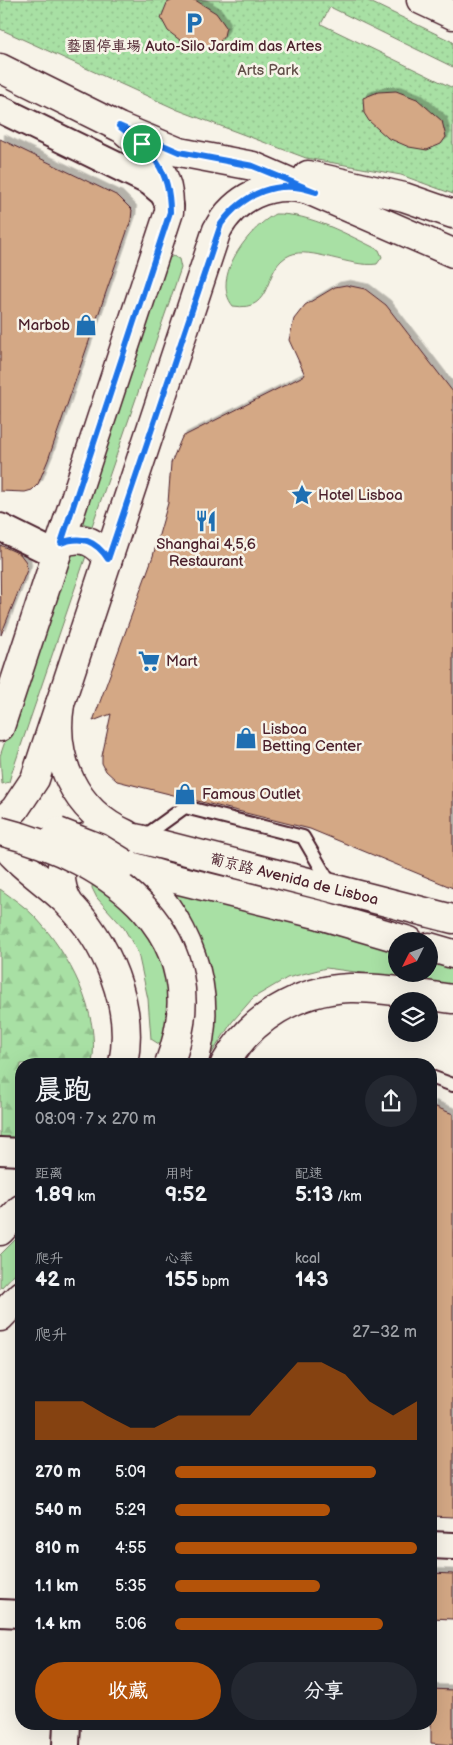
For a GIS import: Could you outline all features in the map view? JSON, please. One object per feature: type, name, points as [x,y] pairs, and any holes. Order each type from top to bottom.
[{"type":"main road","points":[[422,0],[453,15]]},
{"type":"main road","points":[[0,68],[119,126],[179,152],[296,173],[381,191],[428,204],[453,214]]},
{"type":"main road","points":[[0,727],[159,250],[170,206],[167,181],[159,164],[142,144],[119,126]]},
{"type":"main road","points":[[253,166],[453,253]]},
{"type":"main road","points":[[0,823],[15,809],[35,779],[221,224],[237,204],[260,191],[285,186],[316,192]]},
{"type":"main road","points":[[59,549],[71,539],[93,542],[101,548],[108,559]]},
{"type":"main road","points":[[60,704],[57,722],[58,741],[68,777],[77,794],[103,821],[138,839]]},
{"type":"main road","points":[[0,813],[26,819],[99,848],[125,864],[148,883],[168,907],[183,934],[194,962],[200,992],[201,1023],[194,1058]]},
{"type":"main road","points":[[0,831],[77,858],[128,891],[160,928],[171,951],[178,974],[181,999],[181,1024],[171,1058]]},
{"type":"main road","points":[[124,1058],[126,1031],[122,1003],[115,976],[103,950],[68,902],[61,884],[61,864],[67,852],[78,842],[90,836],[104,833],[138,839]]},
{"type":"main road","points":[[0,838],[9,857],[68,902]]},
{"type":"main road","name":"葡京路 Avenida de Lisboa","points":[[138,839],[453,919]]},
{"type":"main road","points":[[125,864],[167,877],[320,914],[388,935]]},
{"type":"main road","name":"葡京路 Avenida de Lisboa","points":[[320,914],[453,923]]},
{"type":"main road","points":[[438,950],[453,954]]},
{"type":"main road","points":[[229,1058],[240,1041],[258,1023],[290,1003],[313,994],[338,989],[363,988],[453,999]]},
{"type":"main road","points":[[0,1230],[15,1215]]},
{"type":"main road","points":[[0,1317],[15,1301]]},
{"type":"street","points":[[0,109],[153,184],[163,193],[170,206]]},
{"type":"street","points":[[0,527],[59,549]]},
{"type":"street","points":[[0,1152],[15,1152]]},
{"type":"street","points":[[437,1545],[453,1546]]},
{"type":"street","points":[[0,1613],[15,1614]]},
{"type":"street","points":[[66,1745],[67,1730]]},
{"type":"lane","points":[[138,839],[185,807],[303,837],[333,888]]},
{"type":"lane","points":[[437,1079],[453,1085]]},
{"type":"green space","name":"Arts Park","points":[[0,0],[366,0],[453,42],[453,67],[330,7],[321,24],[453,88],[453,194],[401,175],[306,158],[178,110],[0,29]]},
{"type":"green space","points":[[275,214],[302,217],[328,226],[379,250],[382,257],[377,264],[367,264],[308,253],[290,255],[281,261],[275,269],[267,288],[256,303],[247,306],[233,306],[227,295],[226,282],[229,268],[244,242],[254,230]]},
{"type":"green space","points":[[173,256],[179,259],[181,268],[92,526],[78,522],[168,259]]},
{"type":"green space","points":[[71,550],[86,556],[9,782],[2,784],[0,756]]},
{"type":"green space","points":[[129,855],[326,902],[323,932],[388,948],[388,976],[326,968],[287,978],[253,998],[232,1022],[209,1058],[181,1058],[151,1039],[148,999],[138,953],[124,928],[97,898],[92,888],[93,872]]},
{"type":"green space","points":[[0,889],[32,914],[60,949],[71,967],[87,1005],[94,1045],[93,1058],[15,1058],[15,1153],[0,1154]]},
{"type":"green space","points":[[438,960],[453,963],[453,985],[431,982],[438,982]]},
{"type":"green space","points":[[15,1240],[15,1273],[0,1289],[0,1255]]},
{"type":"building","points":[[173,0],[195,0],[216,13],[226,27],[224,36],[218,44],[204,48],[189,47],[168,31],[161,18],[167,3]]},
{"type":"building","points":[[396,91],[417,99],[442,121],[446,137],[441,144],[427,150],[409,147],[388,138],[369,121],[364,113],[363,98],[378,92]]},
{"type":"building","points":[[0,139],[118,196],[132,210],[131,220],[48,460],[38,484],[32,490],[25,492],[0,491]]},
{"type":"building","name":"Hotel Lisboa","points":[[346,285],[365,289],[386,305],[453,392],[453,888],[310,829],[117,781],[106,771],[102,763],[111,714],[93,721],[153,556],[168,503],[171,463],[182,437],[305,375],[289,340],[294,319],[305,305],[335,287]]},
{"type":"building","points":[[0,545],[20,554],[26,562],[27,570],[1,635]]},
{"type":"building","points":[[437,1107],[453,1114],[453,1517],[437,1516]]},
{"type":"building","points":[[437,1573],[453,1574],[453,1619],[437,1618]]},
{"type":"building","points":[[437,1689],[453,1690],[453,1745],[431,1743],[431,1730],[437,1730]]},
{"type":"place","name":"藝園停車場 Auto-Silo Jardim das Artes","points":[[194,23]]},
{"type":"place","name":"Marbob","points":[[86,325]]},
{"type":"place","name":"Hotel Lisboa","points":[[302,495]]},
{"type":"place","name":"Shanghai 4,5,6 Restaurant","points":[[206,521]]},
{"type":"place","name":"Mart","points":[[149,661]]},
{"type":"place","name":"Lisboa Betting Center","points":[[246,738]]},
{"type":"place","name":"Famous Outlet","points":[[185,794]]},
{"type":"route","points":[[119,126],[179,152],[253,166],[316,192],[291,186],[260,191],[242,200],[232,208],[221,224],[215,236],[108,559],[101,548],[93,542],[71,539],[61,543],[170,212],[167,181],[155,158],[142,144],[119,126]]}]
